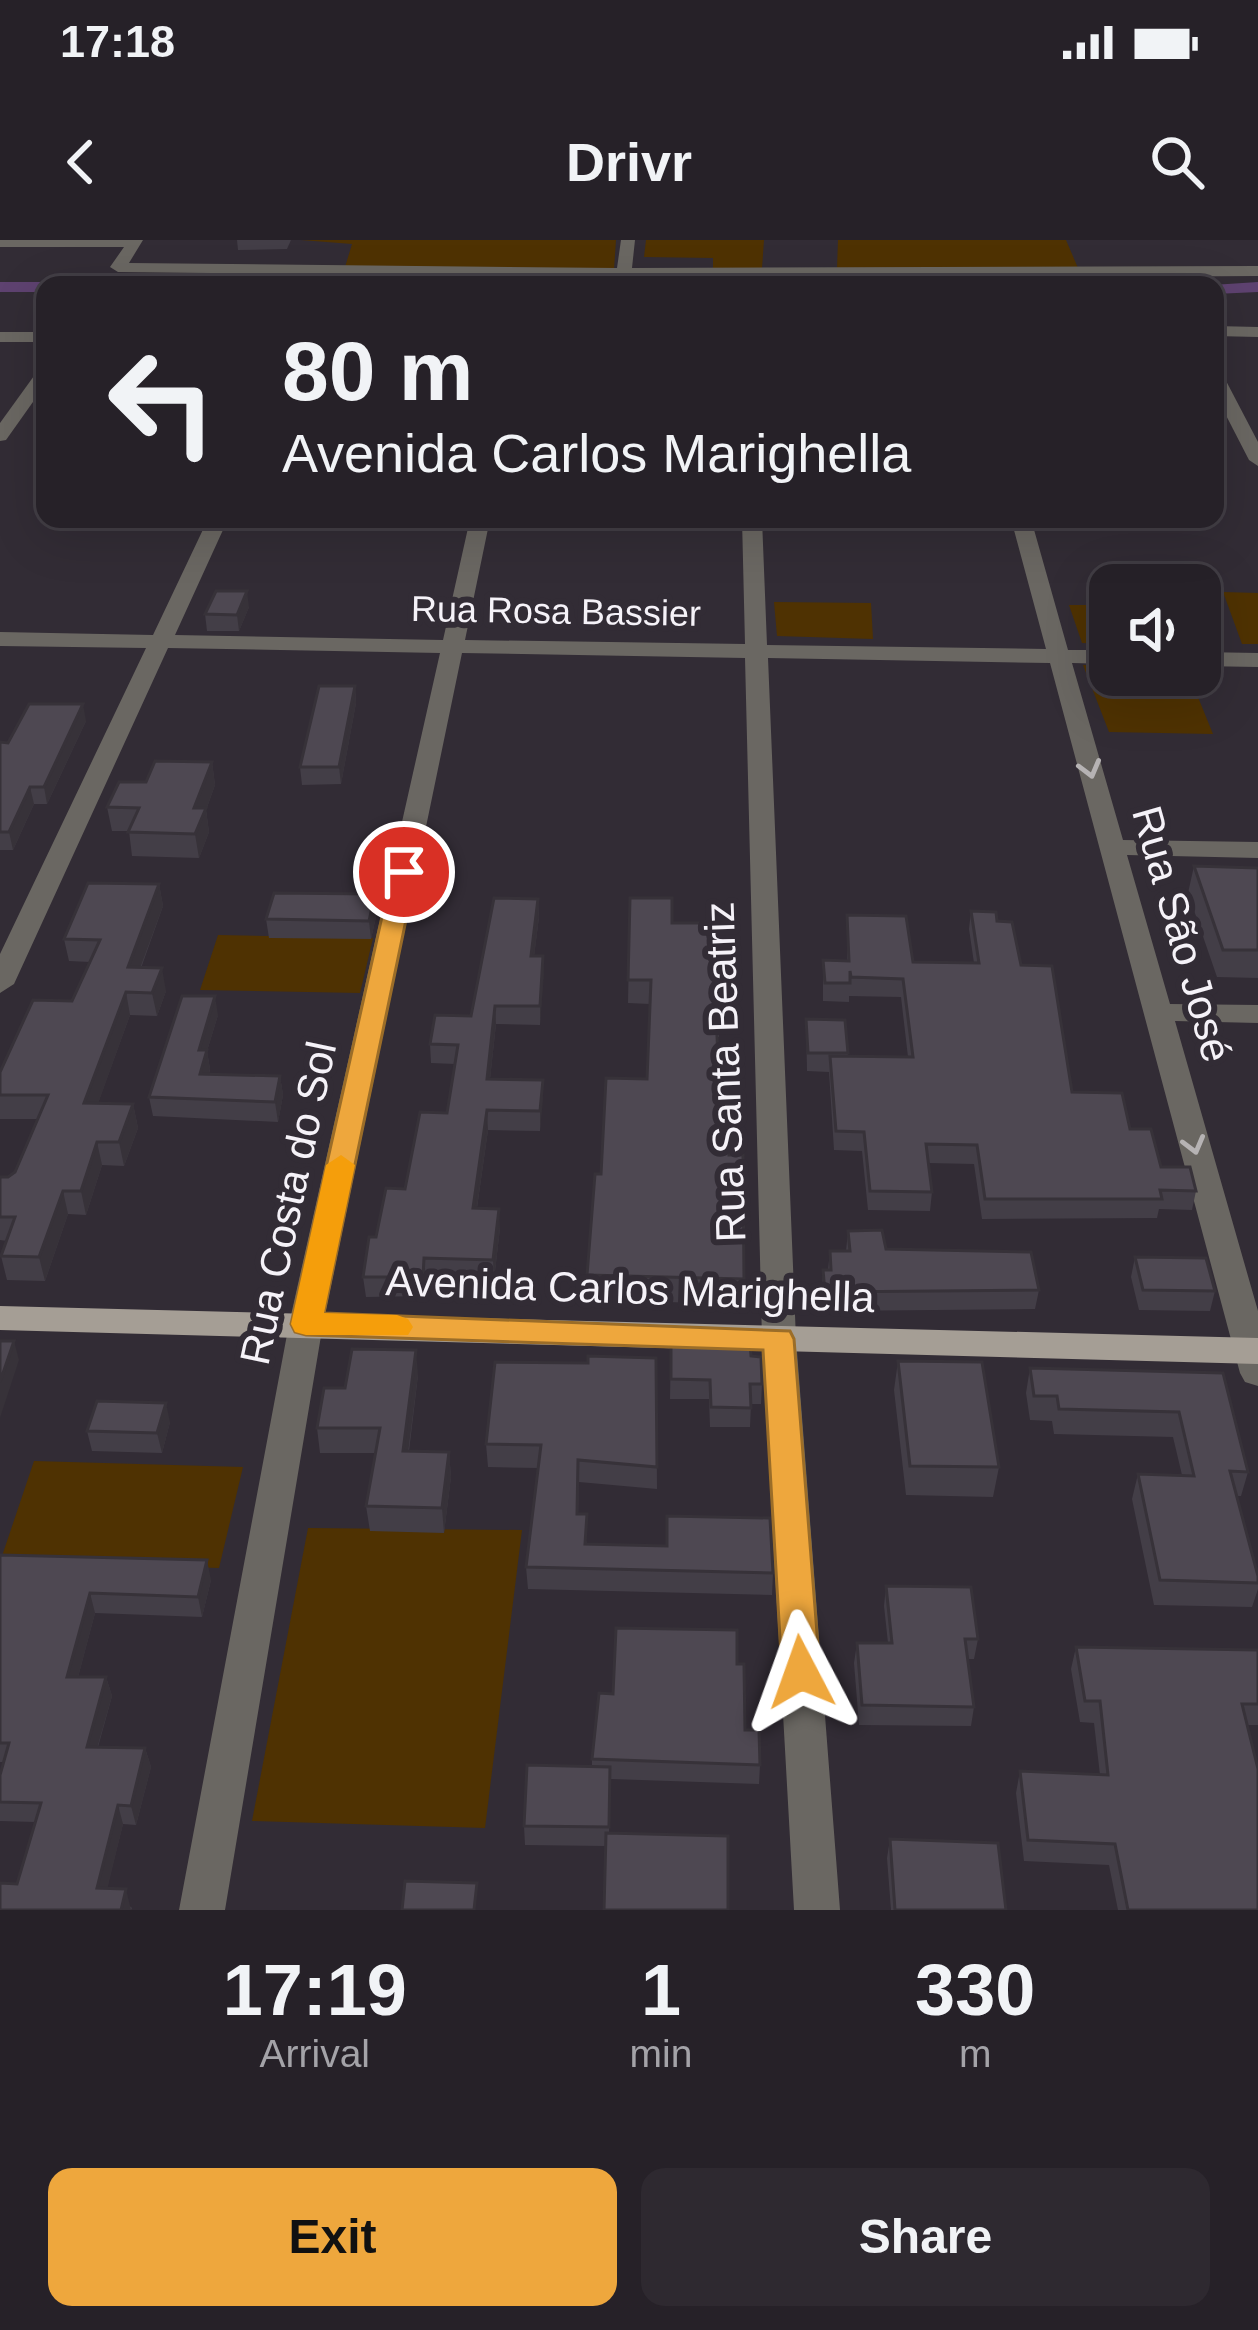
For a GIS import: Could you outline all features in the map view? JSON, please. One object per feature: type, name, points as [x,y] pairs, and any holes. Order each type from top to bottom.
[{"type":"main road","name":"Avenida Carlos Marighella","points":[[0,1318],[778,1339],[1256,1358]]},
{"type":"street","points":[[624,273],[628,240]]},
{"type":"street","points":[[135,242],[118,267],[624,273],[1148,264],[1258,271]]},
{"type":"street","points":[[0,243],[135,242]]},
{"type":"street","points":[[1224,331],[1258,332]]},
{"type":"street","points":[[0,337],[36,337]]},
{"type":"street","points":[[0,436],[36,386]]},
{"type":"street","points":[[1224,394],[1258,460]]},
{"type":"street","points":[[0,984],[214,528]]},
{"type":"street","name":"Rua Costa do Sol","points":[[202,1910],[306,1324],[478,528]]},
{"type":"street","name":"Rua Santa Beatriz","points":[[752,528],[778,1339],[817,1910]]},
{"type":"street","name":"Rua São José","points":[[1023,528],[1256,1358]]},
{"type":"street","name":"Rua Rosa Bassier","points":[[0,639],[1089,657]]},
{"type":"street","points":[[1221,659],[1258,660]]},
{"type":"street","points":[[1110,847],[1258,850]]},
{"type":"street","points":[[1157,1012],[1258,1014]]},
{"type":"shaded area","points":[[301,240],[616,240],[614,269],[345,267],[352,244]]},
{"type":"shaded area","points":[[646,240],[764,240],[762,268],[713,268],[713,258],[644,257]]},
{"type":"shaded area","points":[[838,240],[1066,240],[1078,268],[837,269]]},
{"type":"shaded area","points":[[1223,592],[1258,593],[1258,644],[1242,644]]},
{"type":"shaded area","points":[[774,602],[871,603],[873,639],[777,636]]},
{"type":"shaded area","points":[[1069,605],[1089,605],[1089,643],[1082,643]]},
{"type":"shaded area","points":[[1095,696],[1198,696],[1213,734],[1109,732]]},
{"type":"shaded area","points":[[218,935],[373,938],[360,993],[200,990]]},
{"type":"shaded area","points":[[34,1461],[243,1467],[219,1568],[0,1562]]},
{"type":"shaded area","points":[[308,1528],[522,1530],[485,1828],[252,1821]]},
{"type":"building","points":[[216,591],[247,591],[237,615],[205,614]]},
{"type":"building","points":[[319,686],[355,686],[339,767],[300,767]]},
{"type":"building","points":[[29,704],[83,704],[44,787],[30,787],[9,832],[0,832],[0,742],[8,743]]},
{"type":"building","points":[[155,761],[212,762],[194,808],[206,808],[195,834],[128,832],[139,808],[107,807],[119,782],[146,782]]},
{"type":"building","points":[[1194,866],[1258,868],[1258,950],[1223,950]]},
{"type":"building","points":[[88,883],[159,884],[128,967],[162,968],[152,993],[126,992],[84,1103],[133,1104],[119,1142],[97,1142],[81,1191],[63,1191],[39,1257],[1,1256],[15,1217],[0,1217],[0,1177],[15,1172],[48,1095],[0,1095],[0,1072],[33,1000],[72,1001],[100,940],[64,939]]},
{"type":"building","points":[[274,893],[375,894],[369,921],[266,919]]},
{"type":"building","points":[[494,898],[538,899],[531,956],[543,956],[540,1006],[495,1006],[487,1079],[543,1080],[540,1111],[487,1110],[473,1208],[499,1209],[493,1260],[424,1258],[423,1277],[363,1277],[369,1237],[376,1237],[386,1188],[405,1189],[420,1112],[447,1113],[458,1045],[430,1044],[435,1015],[471,1016]]},
{"type":"building","points":[[630,898],[672,898],[672,923],[724,923],[726,975],[721,975],[720,1013],[716,1013],[719,1080],[727,1080],[729,1155],[743,1155],[744,1279],[587,1275],[595,1174],[601,1174],[606,1078],[647,1079],[651,980],[628,980]]},
{"type":"building","points":[[971,911],[996,912],[997,921],[1012,922],[1021,965],[1052,966],[1072,1092],[1122,1093],[1130,1129],[1151,1129],[1161,1167],[1190,1167],[1196,1191],[1160,1190],[1162,1199],[985,1199],[977,1145],[926,1144],[932,1192],[870,1191],[864,1132],[836,1131],[830,1056],[913,1057],[903,979],[851,977],[850,971],[850,983],[825,983],[823,960],[849,961],[847,915],[906,916],[913,962],[979,963]]},
{"type":"building","points":[[182,996],[215,996],[199,1050],[207,1050],[200,1074],[280,1076],[275,1102],[149,1097]]},
{"type":"building","points":[[806,1019],[845,1020],[848,1053],[808,1053]]},
{"type":"building","points":[[882,1230],[886,1249],[1031,1252],[1039,1290],[825,1292],[823,1270],[831,1270],[830,1251],[850,1251],[848,1231]]},
{"type":"building","points":[[1135,1257],[1206,1258],[1215,1291],[1143,1290]]},
{"type":"building","points":[[0,1341],[14,1341],[0,1382]]},
{"type":"building","points":[[671,1341],[750,1342],[751,1356],[761,1357],[762,1384],[750,1384],[751,1408],[711,1407],[710,1380],[671,1379]]},
{"type":"building","points":[[352,1349],[416,1350],[403,1451],[449,1452],[442,1508],[366,1506],[380,1428],[317,1428],[324,1388],[345,1388]]},
{"type":"building","points":[[588,1356],[656,1358],[657,1467],[578,1460],[577,1514],[587,1514],[585,1544],[667,1546],[667,1516],[770,1518],[773,1573],[526,1567],[541,1445],[486,1444],[495,1362],[588,1363]]},
{"type":"building","points":[[898,1361],[982,1362],[999,1467],[910,1466]]},
{"type":"building","points":[[1030,1368],[1223,1373],[1248,1472],[1230,1471],[1258,1583],[1160,1580],[1138,1474],[1194,1476],[1179,1412],[1059,1409],[1057,1396],[1034,1396]]},
{"type":"building","points":[[97,1401],[166,1403],[157,1433],[87,1431]]},
{"type":"building","points":[[0,1555],[207,1560],[198,1597],[90,1593],[67,1677],[106,1677],[87,1747],[145,1748],[131,1806],[118,1805],[97,1888],[126,1889],[121,1910],[0,1910],[0,1883],[17,1884],[41,1803],[0,1802],[0,1775],[9,1743],[0,1743]]},
{"type":"building","points":[[886,1586],[971,1587],[978,1639],[965,1639],[974,1707],[862,1705],[857,1643],[892,1643]]},
{"type":"building","points":[[616,1628],[737,1630],[737,1664],[744,1664],[745,1730],[759,1730],[760,1765],[592,1759],[599,1693],[613,1694]]},
{"type":"building","points":[[1076,1647],[1258,1650],[1258,1704],[1242,1704],[1258,1769],[1258,1910],[1128,1910],[1115,1844],[1028,1840],[1020,1771],[1108,1775],[1100,1701],[1085,1701]]},
{"type":"building","points":[[527,1765],[610,1767],[609,1827],[524,1826]]},
{"type":"building","points":[[606,1833],[728,1836],[728,1910],[604,1910]]},
{"type":"building","points":[[890,1839],[998,1843],[1006,1910],[895,1910]]},
{"type":"building","points":[[405,1881],[477,1883],[474,1910],[402,1910]]},
{"type":"waterway","points":[[0,287],[36,287]]},
{"type":"waterway","points":[[1224,289],[1258,287]]},
{"type":"slow traffic","points":[[341,1165],[306,1324],[397,1327]]},
{"type":"route","points":[[404,872],[306,1324],[778,1339],[801,1672]]}]
